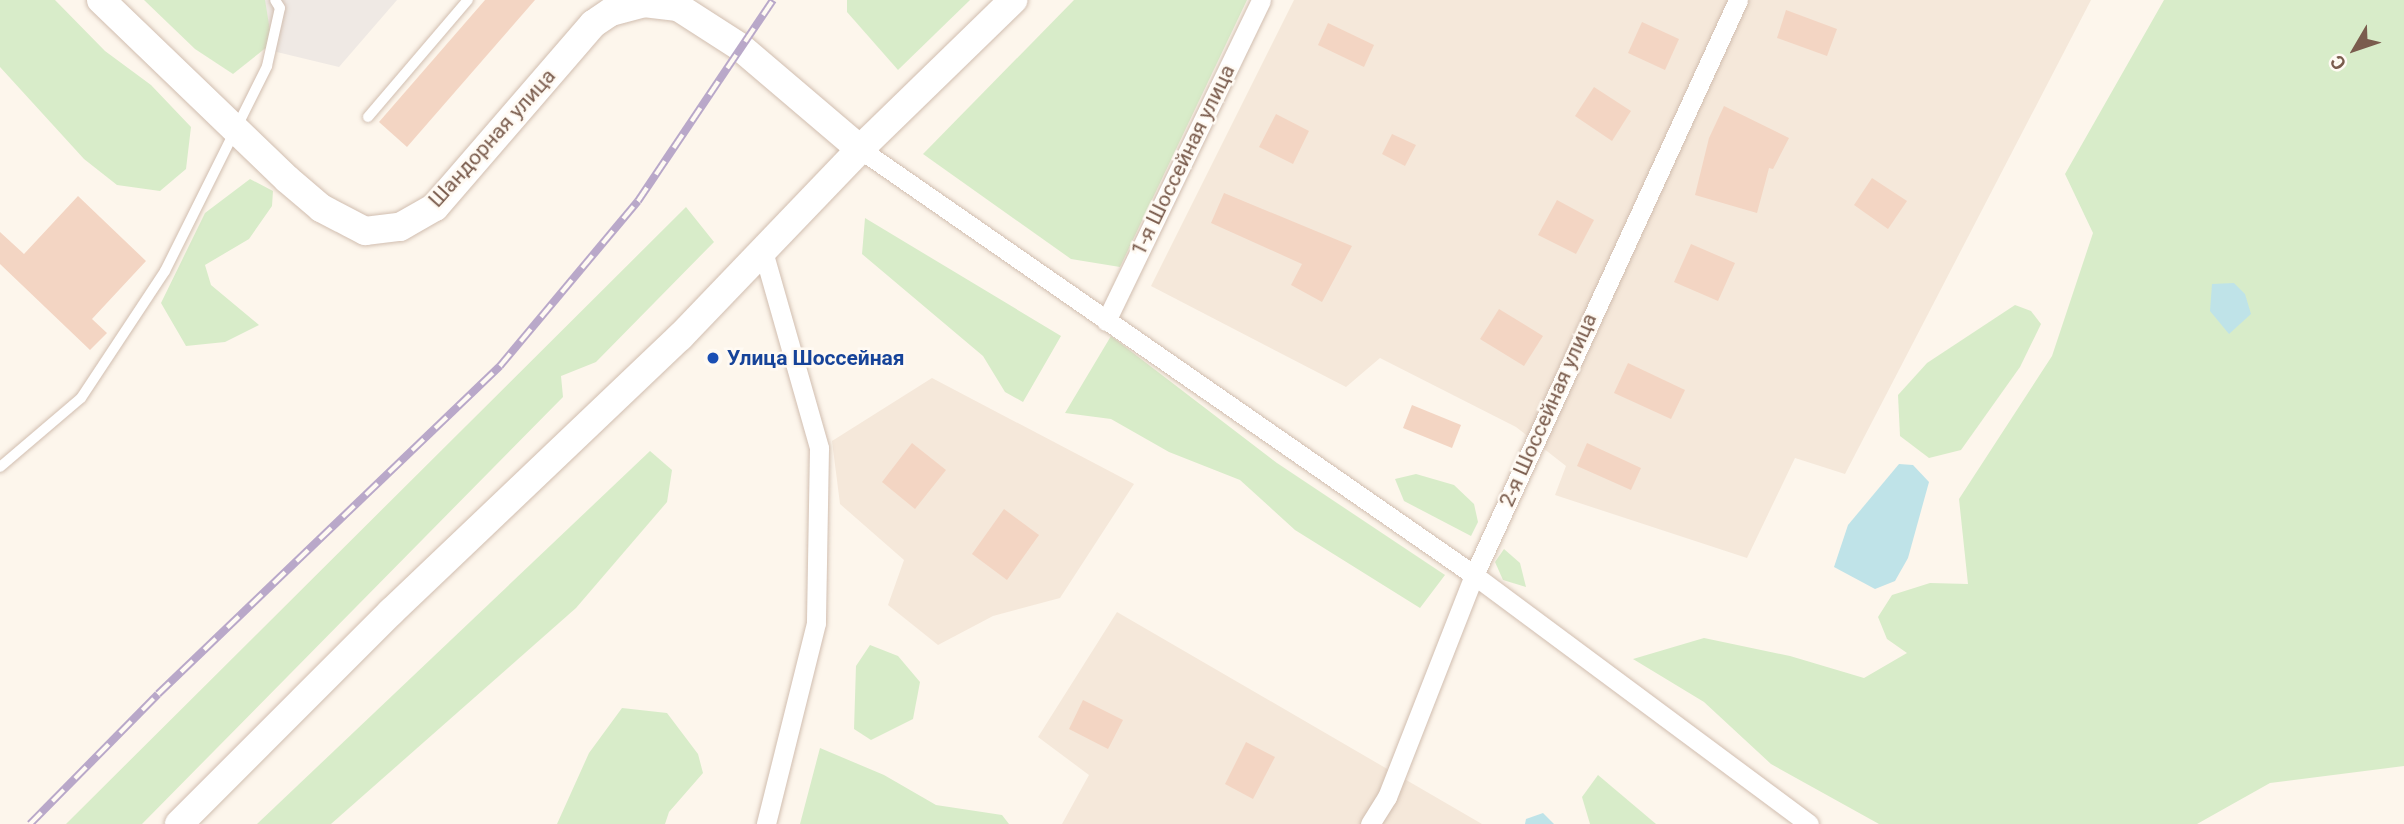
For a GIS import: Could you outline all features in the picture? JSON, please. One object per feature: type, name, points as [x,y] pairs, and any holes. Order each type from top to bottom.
[{"type":"main road","name":"Шандорная улица","points":[[102,0],[234,130],[321,208],[365,231],[400,227],[435,206],[607,9],[644,3],[679,4],[740,47],[860,149]]},
{"type":"main road","points":[[180,824],[763,251],[860,149],[1013,0]]},
{"type":"street","name":"1-я Шоссейная улица","points":[[1106,321],[1261,0]]},
{"type":"street","name":"2-я Шоссейная улица","points":[[1370,824],[1387,797],[1474,575],[1738,0]]},
{"type":"street","points":[[860,149],[1474,575],[1809,824]]},
{"type":"street","points":[[763,251],[819,448],[816,623],[766,824]]},
{"type":"lane","points":[[0,467],[81,398],[165,271],[267,66],[280,8],[275,0]]},
{"type":"lane","points":[[368,117],[468,0]]},
{"type":"shaded area","points":[[195,0],[397,0],[339,67],[240,43]]},
{"type":"shaded area","points":[[1294,0],[2091,0],[1845,474],[1795,458],[1747,558],[1555,495],[1566,466],[1516,427],[1380,358],[1346,387],[1151,286]]},
{"type":"shaded area","points":[[932,378],[1134,484],[1060,598],[993,616],[938,645],[888,605],[904,560],[840,504],[832,441]]},
{"type":"shaded area","points":[[1117,612],[1482,824],[1062,824],[1089,775],[1038,737]]},
{"type":"green space","points":[[0,0],[55,0],[105,51],[151,85],[191,127],[186,169],[160,191],[117,185],[84,159],[0,67]]},
{"type":"green space","points":[[144,0],[265,0],[272,43],[233,74],[195,49]]},
{"type":"green space","points":[[847,0],[970,0],[898,70],[847,12]]},
{"type":"green space","points":[[1074,0],[1247,0],[1120,267],[1071,259],[923,154]]},
{"type":"green space","points":[[2164,0],[2404,0],[2404,766],[2270,783],[2197,824],[1879,824],[1771,764],[1704,702],[1633,659],[1704,638],[1790,656],[1864,678],[1907,653],[1887,639],[1878,617],[1892,595],[1930,583],[1968,584],[1959,499],[2052,356],[2093,233],[2065,174]]},
{"type":"green space","points":[[250,179],[273,191],[272,206],[249,239],[205,265],[211,285],[259,325],[225,342],[186,346],[161,303],[205,213]]},
{"type":"green space","points":[[686,207],[714,242],[596,362],[561,376],[563,397],[142,824],[66,824]]},
{"type":"green space","points":[[865,218],[1061,336],[1023,402],[1005,392],[983,356],[862,254]]},
{"type":"green space","points":[[2015,305],[2031,311],[2041,324],[2020,367],[1961,450],[1929,458],[1900,436],[1898,395],[1927,363]]},
{"type":"green space","points":[[1111,336],[1277,463],[1445,575],[1420,608],[1295,530],[1240,480],[1169,452],[1111,419],[1065,413]]},
{"type":"green space","points":[[650,451],[672,470],[667,502],[576,608],[331,824],[257,824]]},
{"type":"green space","points":[[1416,474],[1454,485],[1474,504],[1478,522],[1471,536],[1404,501],[1395,479]]},
{"type":"green space","points":[[1504,549],[1520,563],[1526,587],[1503,580],[1495,562]]},
{"type":"green space","points":[[870,645],[898,656],[920,682],[913,719],[871,740],[854,729],[856,666]]},
{"type":"green space","points":[[622,708],[667,713],[698,754],[703,773],[669,812],[665,824],[557,824],[589,753]]},
{"type":"green space","points":[[820,748],[884,775],[936,805],[1002,815],[1009,824],[800,824]]},
{"type":"green space","points":[[1598,775],[1656,824],[1590,824],[1582,797]]},
{"type":"water","points":[[2234,283],[2245,294],[2251,314],[2229,334],[2210,311],[2212,284]]},
{"type":"water","points":[[1899,464],[1913,465],[1929,482],[1908,558],[1895,581],[1875,589],[1834,567],[1848,525]]},
{"type":"water","points":[[1543,813],[1554,824],[1525,824],[1526,819]]},
{"type":"building","points":[[485,0],[535,0],[407,147],[379,122]]},
{"type":"building","points":[[1786,10],[1837,29],[1827,56],[1777,38]]},
{"type":"building","points":[[1642,22],[1679,39],[1665,70],[1628,53]]},
{"type":"building","points":[[1328,23],[1374,45],[1364,67],[1318,45]]},
{"type":"building","points":[[1594,87],[1631,111],[1612,141],[1575,116]]},
{"type":"building","points":[[1724,106],[1789,138],[1773,169],[1769,168],[1757,213],[1695,195],[1709,138]]},
{"type":"building","points":[[1276,114],[1309,131],[1293,164],[1259,147]]},
{"type":"building","points":[[1392,134],[1416,145],[1405,166],[1382,154]]},
{"type":"building","points":[[1872,178],[1907,201],[1888,229],[1854,205]]},
{"type":"building","points":[[1224,193],[1352,246],[1322,302],[1291,285],[1302,264],[1211,223]]},
{"type":"building","points":[[78,196],[146,261],[92,319],[107,333],[90,350],[0,264],[0,232],[24,254]]},
{"type":"building","points":[[1557,200],[1594,220],[1576,254],[1538,235]]},
{"type":"building","points":[[1691,244],[1735,263],[1718,301],[1674,282]]},
{"type":"building","points":[[1499,309],[1543,336],[1524,366],[1480,339]]},
{"type":"building","points":[[1628,363],[1685,390],[1671,419],[1614,393]]},
{"type":"building","points":[[1412,405],[1461,425],[1452,448],[1403,428]]},
{"type":"building","points":[[912,443],[946,470],[915,509],[882,482]]},
{"type":"building","points":[[1587,443],[1641,468],[1631,490],[1577,466]]},
{"type":"building","points":[[1004,509],[1039,535],[1007,580],[972,554]]},
{"type":"building","points":[[1083,700],[1123,720],[1108,749],[1069,729]]},
{"type":"building","points":[[1246,742],[1275,757],[1253,799],[1225,784]]},
{"type":"railway","points":[[30,824],[158,694],[500,366],[638,201],[773,0]]},
{"type":"place","name":"Улица Шоссейная","points":[[713,358]]}]
